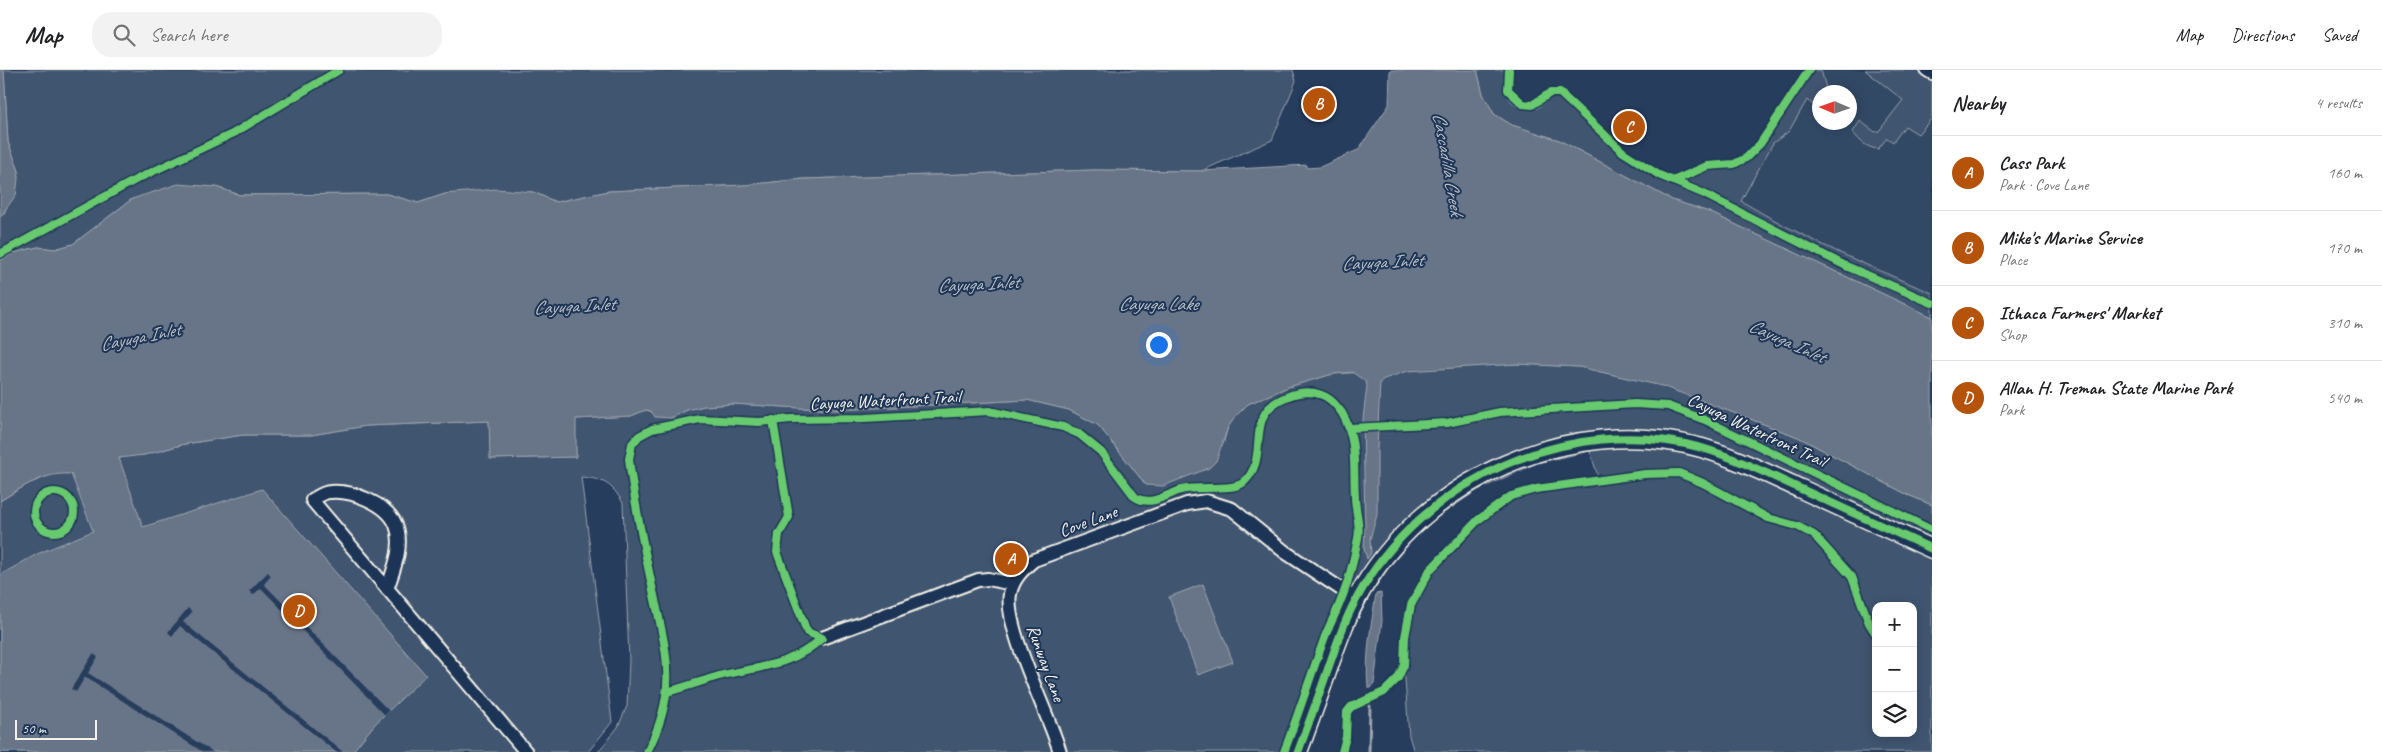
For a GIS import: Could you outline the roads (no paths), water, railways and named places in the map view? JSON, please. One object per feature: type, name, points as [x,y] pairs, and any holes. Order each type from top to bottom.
[{"type":"main road","points":[[1298,752],[1343,629],[1356,599],[1372,574],[1403,536],[1425,514],[1452,493],[1475,479],[1527,456],[1573,443],[1607,439],[1669,441],[1718,454],[1761,471],[1932,549]]},
{"type":"street","points":[[1927,70],[1932,73]]},
{"type":"street","points":[[387,588],[396,563],[399,539],[396,524],[389,515],[381,507],[352,495],[328,492],[312,500],[526,752]]},
{"type":"street","name":"Cove Lane","points":[[1013,584],[1018,574],[1026,566],[1048,554],[1187,504],[1206,501],[1232,509],[1285,552],[1356,599]]},
{"type":"street","points":[[822,638],[978,580],[988,579],[1013,584]]},
{"type":"street","name":"Runway Lane","points":[[1013,584],[1010,613],[1060,752]]},
{"type":"water","points":[[0,70],[4,70],[8,142],[19,171],[16,195],[0,217]]},
{"type":"water","name":"Cayuga Lake","points":[[1390,70],[1477,70],[1483,94],[1494,114],[1512,125],[1559,140],[1672,200],[1709,212],[1932,317],[1932,505],[1908,495],[1798,437],[1662,386],[1579,367],[1516,364],[1408,371],[1380,382],[1377,515],[1370,539],[1371,553],[1367,559],[1364,548],[1363,419],[1367,386],[1366,382],[1352,372],[1333,374],[1288,387],[1248,404],[1228,427],[1216,461],[1209,468],[1163,486],[1146,485],[1098,425],[1069,410],[1027,400],[836,410],[733,404],[704,406],[687,410],[671,418],[655,417],[651,411],[646,410],[631,416],[576,419],[576,457],[490,459],[489,421],[366,426],[311,435],[243,435],[185,444],[144,455],[119,458],[143,527],[262,489],[426,675],[375,724],[352,752],[0,752],[0,575],[37,554],[93,531],[71,474],[52,475],[42,478],[0,501],[0,261],[13,253],[38,247],[55,249],[73,244],[132,199],[178,184],[216,187],[240,195],[387,194],[418,203],[445,194],[496,189],[533,192],[556,202],[609,191],[745,185],[803,179],[1094,170],[1201,171],[1307,165],[1307,168],[1320,167],[1358,150],[1389,105]]},
{"type":"water","points":[[1203,584],[1233,662],[1198,675],[1169,597]]},
{"type":"water","points":[[1381,593],[1382,621],[1374,684],[1371,688],[1368,688],[1367,664],[1370,629],[1376,594]]},
{"type":"waterway","points":[[1369,752],[1370,706]]},
{"type":"place","name":"Mike's Marine Service","points":[[1319,104]]},
{"type":"place","name":"Ithaca Farmers' Market","points":[[1629,127]]},
{"type":"place","name":"Cass Park","points":[[1011,559]]},
{"type":"place","name":"Allan H. Treman State Marine Park","points":[[299,611]]},
{"type":"water label","name":"Cascadilla Creek","points":[[1448,164]]},
{"type":"water label","name":"Cayuga Inlet","points":[[1382,262]]},
{"type":"water label","name":"Cayuga Inlet","points":[[978,284]]},
{"type":"water label","name":"Cayuga Inlet","points":[[574,306]]},
{"type":"water label","name":"Cayuga Inlet","points":[[140,337]]},
{"type":"water label","name":"Cayuga Inlet","points":[[1787,341]]}]
